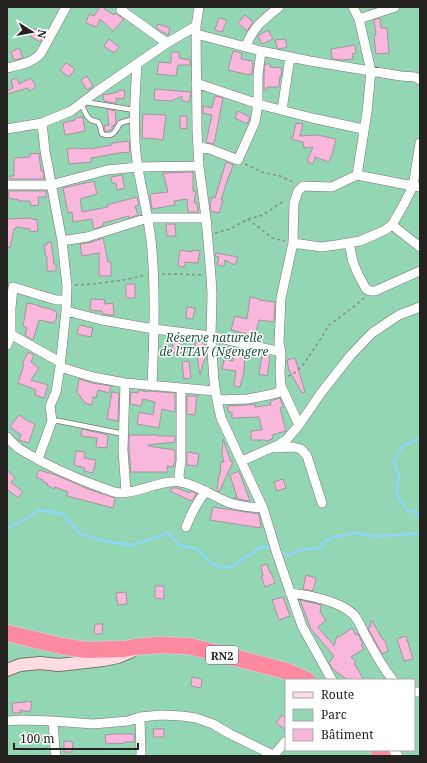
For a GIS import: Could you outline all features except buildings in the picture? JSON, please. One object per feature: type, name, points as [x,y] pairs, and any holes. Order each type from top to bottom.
[{"type":"highway","name":"RN2","points":[[7,633],[86,650],[189,646],[279,670],[304,679]]},
{"type":"street","points":[[7,68],[28,62],[38,57],[66,7]]},
{"type":"street","points":[[124,7],[121,10],[167,43]]},
{"type":"street","points":[[199,7],[196,30],[197,131],[199,166],[206,218],[211,276],[211,336],[216,396],[221,418],[263,508],[302,626],[331,679]]},
{"type":"street","points":[[246,47],[253,31],[264,19],[279,7]]},
{"type":"street","points":[[353,7],[359,19],[371,71],[367,112],[363,129],[357,175]]},
{"type":"street","points":[[359,19],[395,7]]},
{"type":"street","points":[[7,129],[42,123],[71,111],[167,43],[196,30],[261,51],[371,71],[415,77],[420,80]]},
{"type":"street","points":[[198,147],[210,149],[238,160],[255,122],[258,104],[258,76],[261,51]]},
{"type":"street","points":[[282,110],[290,57]]},
{"type":"street","points":[[137,64],[134,115],[138,166],[148,218],[153,274],[154,329],[152,386]]},
{"type":"street","points":[[196,83],[258,104],[363,129]]},
{"type":"street","points":[[38,460],[52,421],[50,406],[56,392],[60,365],[66,311],[67,286],[62,241],[45,151],[42,123]]},
{"type":"street","points":[[293,243],[336,246],[360,241],[385,230],[392,225],[416,187],[420,143]]},
{"type":"street","points":[[7,185],[51,185],[107,170],[138,166],[199,166]]},
{"type":"street","points":[[9,334],[60,365],[93,376],[124,383],[181,389],[216,396],[248,399],[277,393],[280,390],[281,382],[281,352],[279,344],[281,298],[293,243],[294,204],[301,188],[332,187],[357,175],[416,187]]},
{"type":"street","points":[[62,241],[88,236],[148,218],[206,218]]},
{"type":"street","points":[[392,225],[420,247]]},
{"type":"street","points":[[349,243],[353,262],[358,274],[366,289],[370,291],[375,291],[420,271]]},
{"type":"street","points":[[7,346],[12,308],[10,285],[56,300],[66,300]]},
{"type":"street","points":[[242,461],[273,448],[283,442],[299,425],[321,393],[350,356],[372,333],[399,315],[420,307]]},
{"type":"street","points":[[66,311],[102,320],[154,329],[211,336],[281,352]]},
{"type":"street","points":[[281,382],[299,425]]},
{"type":"street","points":[[124,383],[123,450],[126,492]]},
{"type":"street","points":[[180,482],[181,389]]},
{"type":"street","points":[[7,437],[22,450],[38,460],[114,492],[126,492],[170,482],[180,482],[194,485],[232,504],[263,508]]},
{"type":"street","points":[[273,448],[293,447],[301,449],[306,456],[322,504]]},
{"type":"street","points":[[186,527],[190,515],[206,491]]},
{"type":"street","points":[[290,593],[306,595],[328,601],[343,607],[354,615],[392,679]]},
{"type":"street","points":[[7,670],[20,665],[40,663],[59,665],[103,660],[118,657],[130,652],[135,647]]},
{"type":"street","points":[[7,721],[53,721],[93,724],[128,721],[140,717],[161,715],[182,716],[196,718],[213,724],[274,756],[285,742]]},
{"type":"street","points":[[140,717],[141,756]]},
{"type":"street","points":[[53,721],[56,756]]},
{"type":"lane","points":[[82,103],[134,115]]},
{"type":"lane","points":[[82,103],[87,116],[91,120],[98,122],[102,134],[107,136],[116,132],[120,123],[134,115]]},
{"type":"lane","points":[[52,421],[59,420],[124,434]]},
{"type":"path","points":[[207,234],[230,229],[248,219],[263,215],[301,188],[280,176],[262,172],[238,160]]},
{"type":"path","points":[[248,219],[272,238],[293,243]]},
{"type":"path","points":[[67,286],[124,280],[153,274],[211,276]]},
{"type":"path","points":[[281,382],[303,365],[329,325],[351,309],[370,291]]},
{"type":"green space","name":"Réserve naturelle de l'ITAV (Ngengere","points":[[7,7],[420,7],[420,756],[7,756]]},
{"type":"waterway","points":[[420,438],[403,446],[394,463],[399,476],[397,493],[399,498],[408,511],[416,512],[420,518]]},
{"type":"waterway","points":[[7,529],[39,510],[63,514],[80,534],[108,542],[132,545],[168,533],[179,545],[197,549],[212,564],[222,568],[234,566],[263,546],[274,549]]},
{"type":"waterway","points":[[278,551],[289,555],[300,550],[320,548],[327,540],[338,536],[355,533],[374,536],[420,533]]}]
